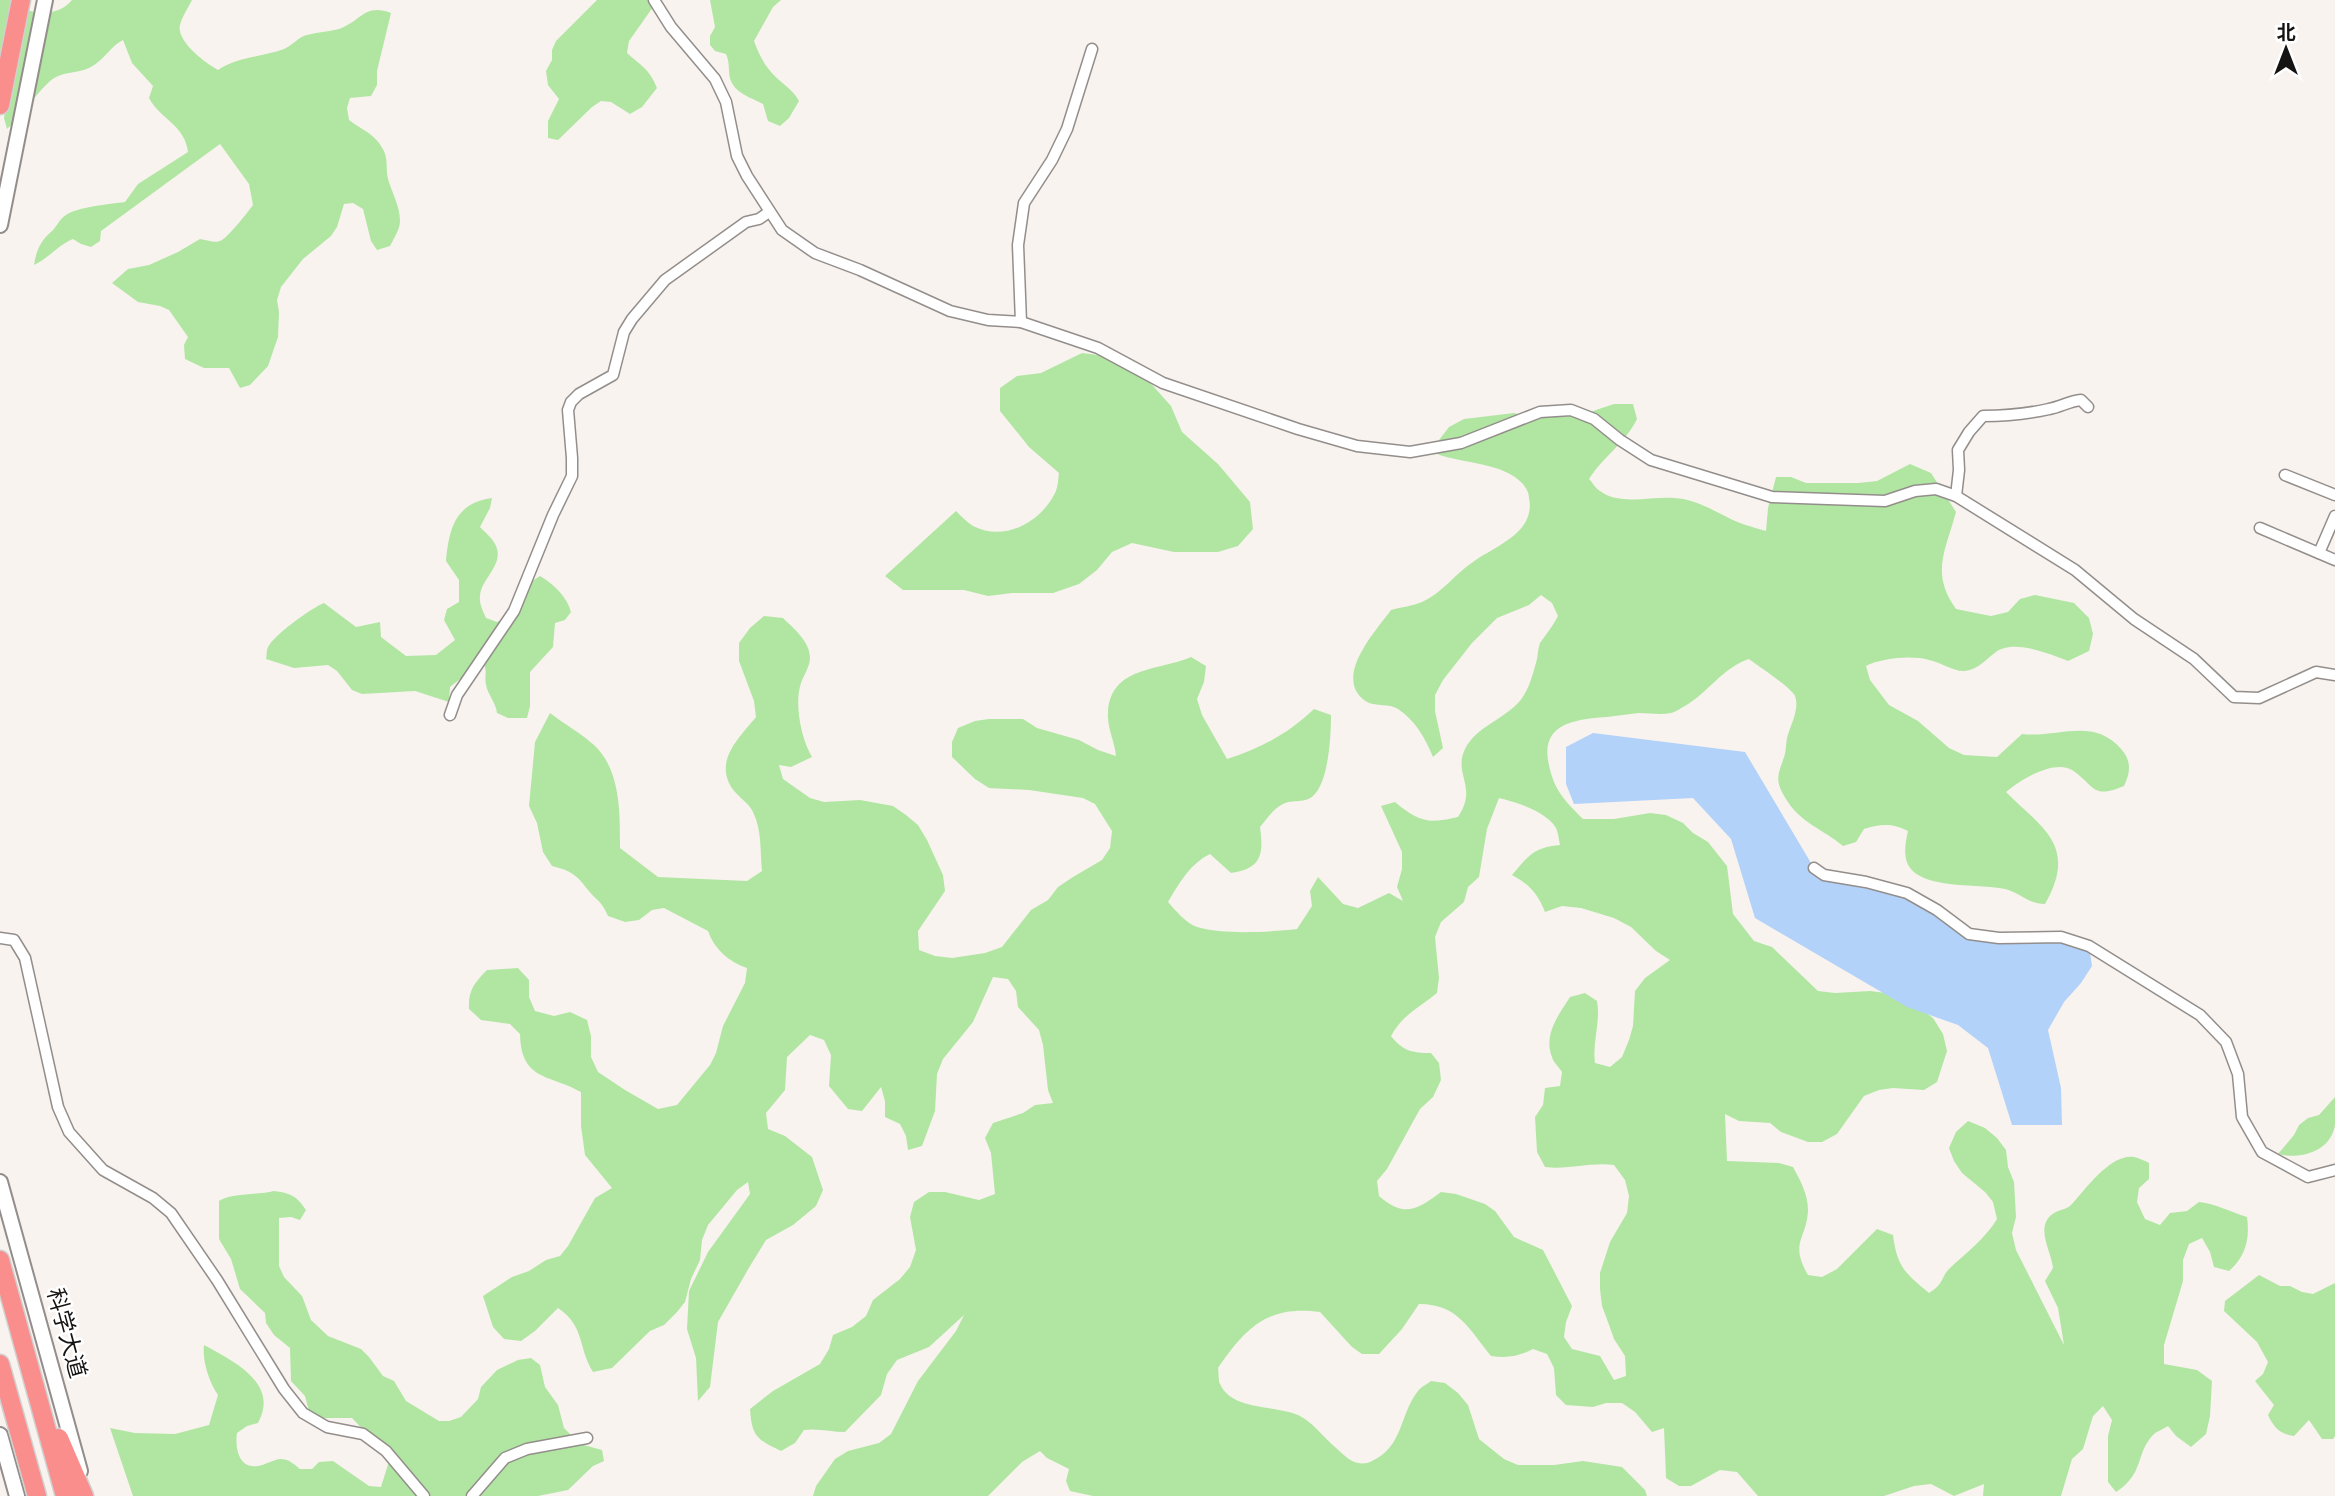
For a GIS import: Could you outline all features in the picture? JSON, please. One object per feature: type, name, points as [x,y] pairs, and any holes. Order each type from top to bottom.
[{"type":"highway","points":[[0,105],[21,0]]},
{"type":"highway","name":"科学大道","points":[[0,1260],[65,1496]]},
{"type":"highway","points":[[0,1364],[37,1496]]},
{"type":"highway","points":[[35,1385],[86,1496]]},
{"type":"main road","points":[[0,225],[45,0]]},
{"type":"main road","name":"科学大道","points":[[0,1182],[86,1496]]},
{"type":"main road","points":[[0,1435],[17,1496]]},
{"type":"street","points":[[654,0],[671,27],[715,79],[726,102],[737,156],[782,230],[815,253],[860,270],[950,312],[988,320],[1021,322],[1098,348],[1163,383],[1357,446],[1410,452],[1461,443],[1540,412],[1571,410],[1594,419],[1651,460],[1772,497],[1885,500],[1915,491],[1936,489],[1956,496],[2074,570],[2134,619],[2194,659],[2234,697],[2259,698],[2316,673],[2335,675]]},
{"type":"street","points":[[1021,322],[1018,245],[1024,203],[1052,160],[1067,129],[1092,49]]},
{"type":"street","points":[[450,715],[457,695],[513,611],[572,476],[568,410],[571,402],[579,394],[613,375],[624,332],[666,280],[746,222],[759,219],[769,212]]},
{"type":"street","points":[[1956,496],[1958,450],[1983,416],[2013,416],[2036,410],[2049,410],[2074,400],[2081,400],[2088,407]]},
{"type":"street","points":[[2285,475],[2335,495]]},
{"type":"street","points":[[2319,553],[2335,516]]},
{"type":"street","points":[[2260,528],[2335,560]]},
{"type":"street","points":[[1814,868],[1824,875],[1907,893],[1937,910],[1969,934],[1999,938],[2061,937],[2088,946],[2200,1015],[2226,1042],[2238,1074],[2242,1117],[2262,1152],[2308,1177],[2335,1170]]},
{"type":"street","points":[[0,938],[14,940],[25,958],[58,1107],[69,1132],[103,1170],[153,1198],[171,1213],[217,1280],[284,1390],[303,1413],[327,1427],[363,1434],[386,1451],[424,1496]]},
{"type":"street","points":[[471,1496],[505,1458],[527,1449],[587,1438]]},
{"type":"green space","points":[[0,0],[12,0],[26,9],[42,13],[59,10],[72,0],[192,0],[180,25],[182,38],[193,51],[218,70],[233,62],[284,49],[304,36],[347,26],[363,14],[375,10],[391,13],[377,71],[377,85],[371,96],[350,98],[347,108],[349,120],[372,136],[385,153],[388,179],[400,215],[398,230],[390,246],[377,250],[371,241],[363,209],[353,203],[344,204],[337,227],[331,236],[303,259],[281,287],[277,300],[278,337],[268,366],[250,385],[240,388],[229,368],[204,368],[185,359],[184,345],[188,337],[169,310],[138,302],[112,283],[128,269],[149,265],[200,239],[214,242],[222,240],[247,213],[253,205],[249,184],[220,144],[101,231],[100,241],[91,247],[73,239],[34,265],[42,242],[64,217],[86,208],[125,202],[138,184],[188,152],[182,135],[149,98],[153,86],[132,63],[123,40],[89,68],[52,79],[7,129],[4,118],[6,105],[0,84]]},
{"type":"green space","points":[[597,0],[658,0],[629,41],[627,53],[648,72],[657,88],[642,107],[630,114],[611,102],[601,101],[558,140],[548,138],[548,121],[559,99],[548,85],[546,71],[552,60],[552,50],[556,41]]},
{"type":"green space","points":[[710,0],[781,0],[773,7],[754,41],[768,69],[799,101],[789,118],[780,126],[768,121],[763,104],[735,87],[730,78],[726,54],[715,51],[710,45],[710,36],[715,27]]},
{"type":"green space","points":[[1082,353],[1129,359],[1171,406],[1182,432],[1218,464],[1250,502],[1253,529],[1238,546],[1218,552],[1174,552],[1132,543],[1112,552],[1097,570],[1079,584],[1053,593],[988,596],[964,590],[903,590],[885,576],[956,511],[973,526],[997,532],[1020,527],[1047,505],[1056,490],[1059,473],[1029,447],[1000,411],[1000,388],[1017,376],[1041,373]]},
{"type":"green space","points":[[1614,404],[1633,404],[1637,419],[1627,435],[1589,479],[1600,491],[1608,496],[1626,499],[1688,500],[1740,523],[1766,531],[1768,508],[1776,477],[1791,477],[1806,483],[1858,483],[1877,481],[1910,464],[1931,473],[1956,512],[1942,561],[1942,573],[1948,596],[1956,609],[1991,616],[2008,612],[2020,599],[2035,595],[2074,603],[2089,618],[2093,634],[2089,651],[2068,661],[2032,649],[2012,647],[1996,652],[1978,666],[1965,671],[1922,658],[1888,659],[1866,666],[1870,680],[1889,705],[1918,721],[1949,748],[1964,755],[1997,757],[2022,734],[2075,731],[2100,734],[2122,750],[2129,763],[2129,772],[2124,786],[2113,790],[2105,792],[2094,789],[2072,770],[2056,767],[2028,777],[2006,792],[2043,828],[2057,853],[2058,867],[2054,884],[2045,904],[2005,889],[1948,884],[1921,876],[1911,869],[1906,859],[1908,831],[1902,828],[1886,825],[1864,829],[1856,842],[1843,846],[1805,820],[1786,799],[1778,781],[1795,712],[1795,696],[1781,682],[1749,659],[1731,668],[1694,700],[1673,712],[1596,718],[1565,725],[1551,738],[1548,760],[1560,793],[1583,819],[1614,819],[1650,813],[1666,815],[1683,823],[1708,842],[1727,866],[1733,914],[1754,941],[1772,947],[1818,991],[1870,991],[1902,995],[1933,1018],[1943,1034],[1947,1051],[1937,1082],[1924,1090],[1893,1088],[1864,1096],[1837,1134],[1822,1142],[1808,1142],[1781,1132],[1770,1123],[1739,1121],[1725,1114],[1727,1161],[1779,1163],[1793,1167],[1808,1204],[1807,1220],[1799,1248],[1808,1275],[1822,1277],[1837,1269],[1877,1229],[1893,1235],[1900,1262],[1914,1280],[1929,1293],[1938,1286],[1950,1268],[1981,1239],[1997,1219],[1993,1202],[1962,1173],[1949,1148],[1956,1132],[1968,1121],[1985,1128],[2006,1150],[2008,1167],[2014,1182],[2016,1217],[2012,1233],[2016,1250],[2064,1345],[2058,1308],[2045,1281],[2053,1268],[2045,1239],[2046,1222],[2052,1214],[2069,1206],[2091,1182],[2116,1161],[2134,1157],[2149,1163],[2149,1179],[2139,1188],[2137,1202],[2145,1219],[2160,1225],[2170,1213],[2187,1211],[2199,1202],[2247,1217],[2246,1247],[2229,1271],[2214,1267],[2202,1238],[2189,1244],[2183,1260],[2183,1281],[2164,1345],[2164,1364],[2197,1370],[2212,1381],[2206,1434],[2191,1447],[2168,1426],[2156,1432],[2147,1442],[2136,1471],[2116,1492],[2108,1482],[2108,1436],[2112,1420],[2103,1406],[2093,1416],[2083,1449],[2072,1459],[2061,1496],[1983,1496],[1984,1484],[1954,1496],[1931,1484],[1914,1486],[1884,1496],[1758,1496],[1737,1472],[1720,1470],[1691,1486],[1679,1486],[1666,1478],[1664,1428],[1652,1432],[1635,1412],[1622,1403],[1606,1403],[1593,1407],[1566,1405],[1556,1395],[1554,1368],[1547,1354],[1533,1349],[1512,1356],[1491,1356],[1453,1313],[1444,1308],[1419,1304],[1402,1329],[1379,1354],[1362,1354],[1352,1347],[1320,1312],[1286,1312],[1272,1316],[1249,1330],[1228,1354],[1218,1368],[1220,1384],[1226,1393],[1244,1403],[1298,1415],[1313,1425],[1347,1457],[1366,1463],[1382,1455],[1396,1439],[1419,1390],[1431,1381],[1445,1383],[1468,1405],[1479,1439],[1504,1459],[1518,1465],[1554,1465],[1583,1461],[1622,1467],[1645,1490],[1647,1496],[1093,1496],[1070,1491],[1066,1481],[1069,1469],[1047,1458],[1040,1451],[1022,1462],[988,1496],[813,1496],[816,1486],[835,1459],[848,1451],[879,1443],[891,1434],[918,1381],[956,1331],[964,1315],[929,1347],[897,1360],[887,1374],[881,1395],[845,1432],[804,1430],[795,1443],[781,1451],[757,1436],[752,1426],[750,1409],[773,1391],[820,1364],[833,1335],[852,1327],[866,1316],[873,1300],[900,1279],[910,1267],[916,1250],[910,1217],[914,1202],[929,1192],[945,1192],[979,1200],[995,1194],[991,1153],[985,1138],[993,1123],[1023,1113],[1035,1105],[1053,1103],[1048,1090],[1039,1030],[1018,1007],[1016,991],[1008,979],[993,977],[973,1022],[943,1059],[937,1074],[935,1111],[922,1146],[908,1150],[906,1136],[900,1124],[885,1117],[885,1101],[881,1087],[862,1111],[848,1109],[829,1086],[831,1055],[824,1040],[810,1035],[787,1057],[785,1090],[766,1113],[768,1129],[785,1136],[812,1157],[823,1190],[816,1206],[793,1225],[766,1240],[750,1266],[718,1322],[710,1387],[698,1401],[696,1358],[687,1329],[689,1291],[708,1252],[750,1194],[748,1182],[737,1190],[708,1225],[702,1240],[700,1260],[685,1302],[664,1325],[650,1331],[612,1368],[593,1372],[573,1322],[558,1308],[521,1341],[504,1339],[493,1327],[483,1296],[512,1277],[560,1256],[595,1198],[612,1188],[585,1155],[581,1126],[581,1092],[531,1068],[525,1060],[520,1034],[510,1024],[481,1020],[469,1009],[475,983],[487,970],[518,968],[529,980],[529,997],[535,1011],[554,1016],[570,1012],[587,1020],[591,1036],[591,1057],[598,1072],[658,1109],[677,1105],[710,1065],[723,1026],[745,983],[747,968],[723,954],[708,931],[664,908],[652,910],[639,920],[625,922],[608,916],[601,904],[576,877],[552,866],[543,852],[537,823],[529,806],[535,742],[550,713],[584,736],[603,755],[617,793],[620,848],[658,877],[747,881],[762,871],[758,826],[751,808],[731,787],[726,773],[732,747],[756,717],[754,701],[739,661],[739,643],[750,628],[764,616],[783,618],[800,635],[809,652],[810,661],[801,683],[798,700],[802,731],[812,757],[791,767],[779,765],[783,779],[810,798],[824,802],[860,800],[893,806],[918,825],[943,875],[945,891],[918,931],[919,950],[952,958],[985,953],[1002,947],[1031,910],[1048,900],[1058,887],[1102,860],[1110,848],[1112,831],[1095,804],[1083,798],[1029,790],[989,788],[975,779],[952,757],[952,742],[958,728],[989,719],[1023,719],[1037,728],[1079,740],[1116,756],[1108,713],[1117,686],[1138,673],[1191,657],[1206,666],[1204,682],[1197,699],[1202,715],[1227,759],[1274,739],[1314,709],[1331,715],[1330,745],[1323,779],[1314,795],[1307,800],[1280,806],[1260,827],[1260,853],[1254,864],[1231,873],[1210,854],[1191,868],[1168,902],[1185,920],[1197,927],[1247,932],[1297,929],[1312,906],[1310,891],[1318,877],[1343,904],[1358,908],[1389,893],[1403,901],[1397,887],[1402,869],[1402,852],[1381,806],[1395,802],[1411,814],[1431,821],[1458,817],[1466,798],[1462,762],[1467,745],[1480,731],[1511,710],[1522,698],[1532,676],[1540,643],[1558,616],[1552,603],[1541,595],[1529,605],[1497,618],[1472,643],[1443,680],[1435,695],[1435,711],[1443,748],[1433,757],[1427,743],[1410,719],[1394,707],[1367,702],[1357,692],[1353,681],[1355,669],[1367,643],[1391,610],[1429,598],[1466,567],[1512,537],[1526,521],[1530,510],[1528,494],[1523,484],[1515,477],[1494,467],[1437,454],[1439,440],[1449,427],[1464,419],[1514,413],[1529,417],[1581,415]],"holes":[[[1499,798],[1522,805],[1546,817],[1557,830],[1560,845],[1532,854],[1512,875],[1532,890],[1545,912],[1562,906],[1581,908],[1614,918],[1631,927],[1656,951],[1670,960],[1645,978],[1635,991],[1633,1026],[1629,1040],[1622,1057],[1610,1067],[1595,1063],[1597,1001],[1585,993],[1570,997],[1561,1010],[1549,1041],[1553,1059],[1562,1072],[1560,1086],[1545,1088],[1543,1105],[1535,1117],[1537,1152],[1545,1167],[1614,1165],[1625,1180],[1629,1196],[1627,1213],[1610,1242],[1600,1273],[1602,1306],[1614,1339],[1625,1356],[1626,1376],[1614,1380],[1600,1356],[1572,1349],[1564,1337],[1572,1306],[1543,1250],[1514,1237],[1495,1211],[1485,1204],[1441,1192],[1410,1209],[1396,1207],[1379,1196],[1377,1181],[1387,1169],[1420,1109],[1433,1097],[1441,1080],[1439,1063],[1431,1053],[1408,1050],[1391,1036],[1406,1017],[1437,993],[1439,978],[1435,937],[1441,922],[1464,902],[1468,887],[1479,877],[1487,829]]]},
{"type":"green space","points":[[492,498],[480,527],[498,551],[495,564],[481,589],[481,605],[486,618],[497,622],[508,617],[524,586],[540,576],[559,591],[571,612],[565,620],[555,623],[553,647],[530,672],[530,706],[527,718],[508,718],[497,713],[486,685],[483,661],[450,687],[449,702],[415,691],[362,694],[352,690],[337,671],[328,665],[294,668],[266,659],[268,647],[278,635],[324,603],[356,627],[380,622],[381,637],[406,656],[436,655],[455,640],[444,620],[447,609],[459,602],[459,580],[446,561],[452,528],[456,519],[470,505]]},
{"type":"green space","points":[[2335,1097],[2335,1125],[2328,1141],[2314,1152],[2296,1156],[2278,1154],[2299,1125],[2308,1118],[2319,1115]]},
{"type":"green space","points":[[274,1191],[293,1196],[306,1210],[300,1220],[291,1217],[279,1218],[279,1266],[284,1277],[302,1296],[311,1320],[328,1336],[361,1349],[383,1376],[394,1381],[406,1401],[439,1421],[461,1417],[478,1399],[481,1387],[497,1370],[518,1360],[531,1358],[540,1365],[545,1387],[558,1405],[564,1428],[580,1444],[602,1450],[604,1461],[593,1466],[568,1490],[538,1496],[133,1496],[110,1428],[135,1433],[175,1434],[209,1425],[218,1395],[207,1371],[204,1345],[240,1366],[258,1385],[263,1396],[263,1409],[258,1423],[237,1433],[237,1450],[242,1461],[258,1466],[283,1459],[300,1469],[312,1469],[319,1462],[333,1461],[369,1486],[381,1487],[390,1458],[352,1418],[318,1418],[309,1411],[305,1396],[291,1381],[290,1348],[274,1335],[266,1323],[265,1313],[240,1289],[231,1259],[219,1239],[219,1201]]},
{"type":"green space","points":[[2259,1275],[2280,1286],[2290,1286],[2313,1294],[2335,1283],[2333,1439],[2322,1439],[2309,1420],[2294,1436],[2285,1434],[2275,1427],[2268,1415],[2274,1405],[2255,1381],[2263,1374],[2268,1362],[2257,1342],[2224,1311],[2225,1301]]},
{"type":"water","points":[[1593,733],[1745,752],[1814,868],[1907,893],[1969,934],[2031,936],[2089,946],[2092,966],[2064,1002],[2048,1030],[2061,1088],[2062,1125],[2012,1125],[1988,1048],[1958,1025],[1907,1007],[1755,918],[1731,839],[1693,798],[1574,804],[1566,784],[1566,747]]}]
